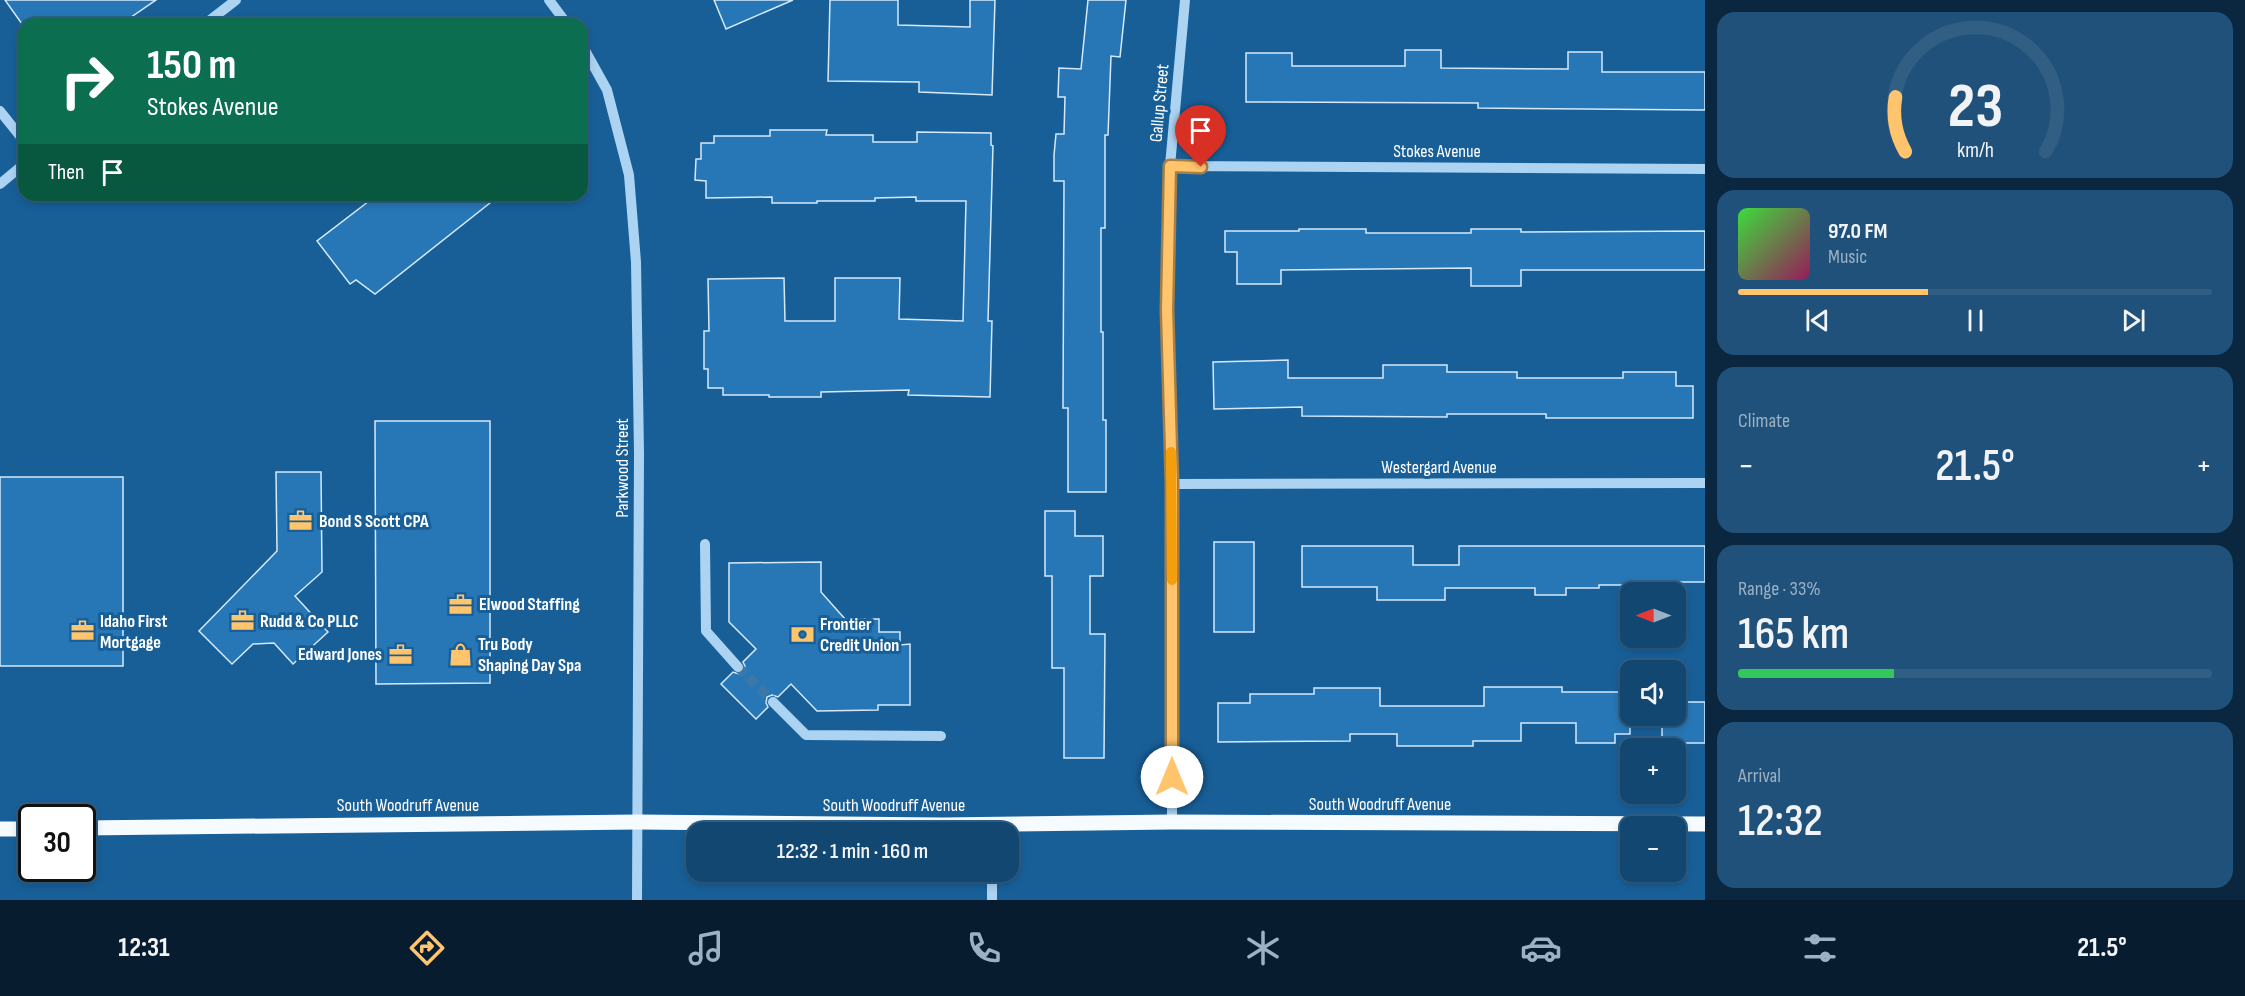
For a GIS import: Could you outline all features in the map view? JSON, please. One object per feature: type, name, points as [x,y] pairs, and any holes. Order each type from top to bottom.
[{"type":"main road","name":"South Woodruff Avenue","points":[[1019,828],[1172,822],[1705,824]]},
{"type":"main road","name":"South Woodruff Avenue","points":[[96,828],[686,823]]},
{"type":"main road","points":[[0,829],[18,829]]},
{"type":"street","points":[[213,18],[236,0]]},
{"type":"street","points":[[549,0],[562,18]]},
{"type":"street","name":"Gallup Street","points":[[1172,822],[1172,484],[1167,310],[1170,166],[1185,0]]},
{"type":"street","name":"Parkwood Street","points":[[588,56],[607,90],[630,175],[633,222],[638,399],[637,900]]},
{"type":"street","points":[[0,111],[18,134]]},
{"type":"street","name":"Stokes Avenue","points":[[1170,166],[1705,169]]},
{"type":"street","points":[[0,184],[18,169]]},
{"type":"street","name":"Westergard Avenue","points":[[1172,484],[1705,483]]},
{"type":"street","points":[[705,544],[706,631],[738,667]]},
{"type":"street","points":[[773,702],[806,735],[941,736]]},
{"type":"street","points":[[992,882],[992,900]]},
{"type":"building","points":[[5,0],[156,0],[130,18],[18,18]]},
{"type":"building","points":[[714,0],[793,0],[726,29]]},
{"type":"building","points":[[830,0],[898,0],[898,25],[970,27],[970,0],[995,0],[992,95],[919,92],[919,82],[828,81]]},
{"type":"building","points":[[1088,0],[1126,0],[1120,57],[1111,56],[1108,135],[1105,135],[1105,228],[1101,228],[1101,332],[1103,332],[1103,420],[1106,420],[1106,492],[1068,492],[1068,408],[1063,408],[1064,181],[1054,181],[1054,155],[1056,134],[1064,134],[1065,97],[1058,97],[1059,68],[1081,69]]},
{"type":"building","points":[[1405,50],[1441,50],[1441,68],[1568,69],[1568,52],[1602,52],[1602,72],[1705,72],[1705,110],[1478,108],[1478,103],[1246,102],[1246,53],[1292,53],[1292,66],[1405,66]]},
{"type":"building","points":[[770,130],[827,130],[826,135],[873,135],[873,142],[917,142],[917,132],[991,133],[991,145],[993,146],[988,321],[992,321],[990,397],[908,395],[909,390],[821,392],[821,397],[769,397],[769,395],[723,395],[723,388],[708,388],[708,369],[704,369],[704,331],[709,331],[708,279],[784,278],[785,321],[835,321],[835,278],[900,278],[899,319],[963,321],[966,201],[916,201],[916,197],[875,198],[875,201],[772,203],[772,197],[706,198],[706,181],[695,180],[696,159],[701,159],[701,143],[714,143],[714,136],[770,136]]},
{"type":"building","points":[[369,201],[492,201],[375,294],[356,280],[350,284],[317,241]]},
{"type":"building","points":[[1299,229],[1366,229],[1366,233],[1471,233],[1471,229],[1521,229],[1521,232],[1705,231],[1705,270],[1521,270],[1521,286],[1471,286],[1471,268],[1281,270],[1281,284],[1237,284],[1237,252],[1225,252],[1225,231],[1299,231]]},
{"type":"building","points":[[1288,360],[1288,378],[1383,378],[1383,365],[1447,365],[1447,372],[1517,372],[1517,378],[1623,378],[1623,372],[1676,372],[1676,386],[1693,386],[1693,418],[1546,418],[1546,414],[1447,414],[1447,417],[1302,416],[1302,407],[1214,409],[1213,362]]},
{"type":"building","points":[[375,421],[490,421],[490,683],[376,684]]},
{"type":"building","points":[[276,472],[321,472],[322,572],[295,596],[328,632],[293,664],[274,643],[253,644],[232,664],[199,631],[277,551]]},
{"type":"building","points":[[0,477],[123,477],[123,666],[0,666]]},
{"type":"building","points":[[1045,511],[1075,511],[1075,536],[1103,536],[1103,576],[1090,576],[1090,634],[1105,634],[1104,758],[1064,758],[1064,668],[1052,668],[1052,576],[1045,576]]},
{"type":"building","points":[[1214,542],[1254,542],[1254,632],[1214,632]]},
{"type":"building","points":[[1302,546],[1413,546],[1413,565],[1459,565],[1459,546],[1705,546],[1705,582],[1620,582],[1620,585],[1599,585],[1599,588],[1566,588],[1566,595],[1535,595],[1535,588],[1445,588],[1445,600],[1377,600],[1377,587],[1302,587]]},
{"type":"building","points":[[821,562],[821,592],[845,619],[879,619],[879,632],[900,632],[900,645],[910,644],[910,705],[878,705],[878,710],[817,711],[791,684],[778,697],[772,695],[767,697],[768,707],[756,719],[721,684],[733,672],[739,674],[743,672],[745,666],[743,662],[756,649],[729,622],[729,563]]},
{"type":"building","points":[[1484,687],[1562,687],[1562,692],[1620,692],[1620,726],[1630,726],[1630,734],[1615,734],[1615,743],[1576,743],[1576,723],[1521,723],[1521,741],[1473,741],[1473,746],[1397,746],[1397,734],[1350,734],[1350,741],[1218,742],[1218,703],[1250,703],[1250,694],[1314,694],[1314,688],[1380,688],[1380,706],[1484,706]]},
{"type":"building","points":[[1686,702],[1705,702],[1705,743],[1686,743],[1686,738],[1662,738],[1662,726],[1686,726]]},
{"type":"tunnel","points":[[738,667],[773,702]]},
{"type":"slow traffic","points":[[1171,452],[1172,580]]},
{"type":"place","name":"Bond S Scott CPA","points":[[301,521]]},
{"type":"place","name":"Elwood Staffing","points":[[461,604]]},
{"type":"place","name":"Rudd & Co PLLC","points":[[242,621]]},
{"type":"place","name":"Idaho First Mortgage","points":[[82,631]]},
{"type":"place","name":"Frontier Credit Union","points":[[802,634]]},
{"type":"place","name":"Edward Jones","points":[[400,654]]},
{"type":"place","name":"Tru Body Shaping Day Spa","points":[[460,654]]},
{"type":"route","points":[[1172,777],[1172,484],[1167,310],[1170,166],[1201,167]]}]
